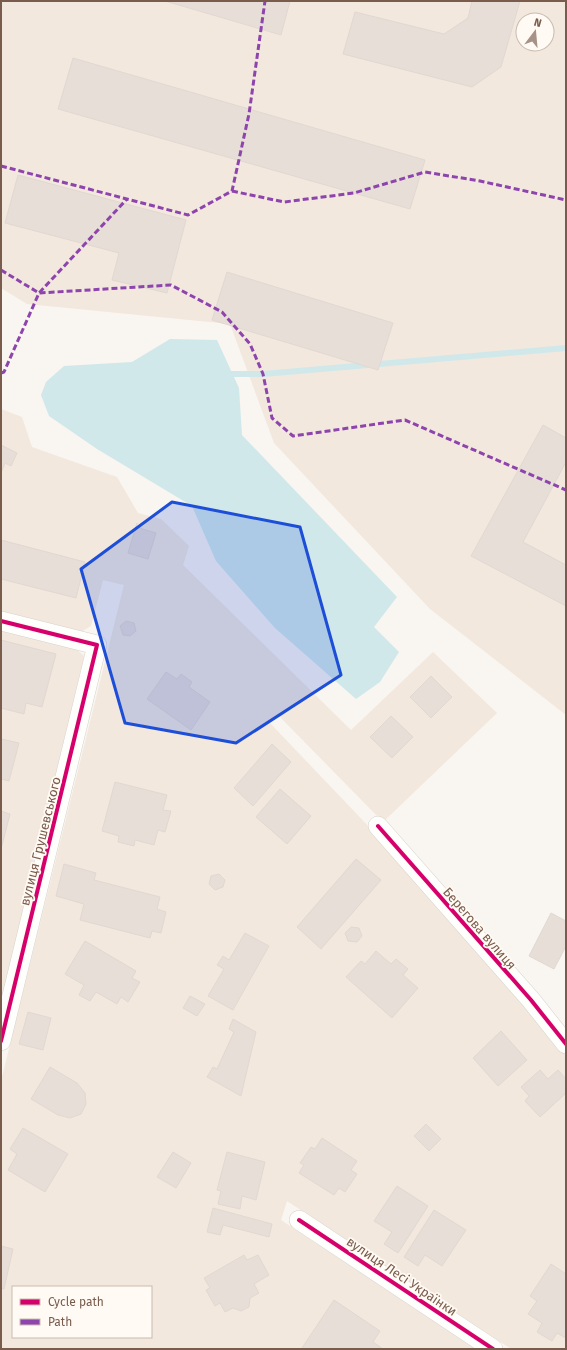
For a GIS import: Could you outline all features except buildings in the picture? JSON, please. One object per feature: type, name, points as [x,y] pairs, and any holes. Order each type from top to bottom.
[{"type":"street","name":"вулиця Грушевського","points":[[1,621],[98,645],[1,1041]]},
{"type":"street","name":"Берегова вулиця","points":[[378,826],[531,1000],[566,1044]]},
{"type":"street","name":"вулиця Лесі Українки","points":[[299,1220],[494,1349]]},
{"type":"highlighted area","points":[[172,502],[300,527],[341,675],[236,743],[125,723],[81,569]]},
{"type":"shaded area","points":[[1,1],[566,1],[566,715],[430,609],[274,443],[230,324],[27,304],[1,288]]},
{"type":"shaded area","points":[[1,409],[22,417],[32,447],[117,477],[138,513],[161,519],[189,546],[183,565],[351,730],[433,652],[497,713],[383,822],[278,715],[269,722],[373,831],[526,1005],[566,1054],[566,1349],[511,1349],[287,1201],[281,1220],[475,1349],[1,1349],[1,1081],[124,585],[103,580],[91,626],[81,632],[1,612]]},
{"type":"shaded area","points":[[1,630],[76,649],[84,656],[1,1002]]},
{"type":"water","points":[[170,339],[217,340],[239,388],[242,435],[397,597],[374,627],[399,652],[380,682],[356,699],[275,628],[216,561],[192,506],[97,449],[49,416],[41,395],[46,382],[64,366],[132,362]]},
{"type":"waterway","points":[[225,374],[263,374],[566,348]]},
{"type":"marked path","points":[[1,166],[188,215],[232,191],[249,114],[265,1]]},
{"type":"marked path","points":[[232,191],[284,202],[354,193],[425,172],[480,181],[566,200]]},
{"type":"marked path","points":[[1,373],[4,372],[39,293],[127,199]]},
{"type":"marked path","points":[[1,270],[39,293],[171,285],[222,312],[250,344],[263,374],[272,418],[293,436],[405,420],[566,490]]},
{"type":"cycle path","points":[[1,621],[97,645],[1,1041]]},
{"type":"cycle path","points":[[378,826],[531,1000],[566,1044]]},
{"type":"cycle path","points":[[299,1220],[493,1349]]}]
